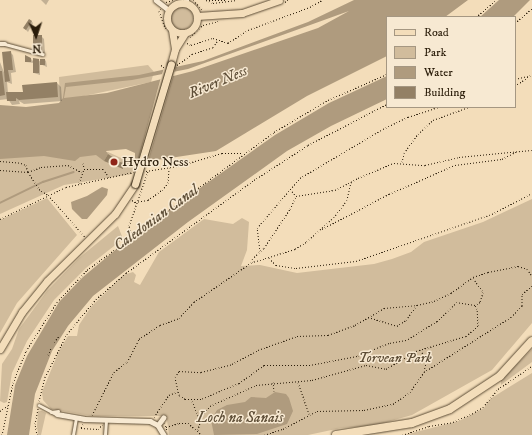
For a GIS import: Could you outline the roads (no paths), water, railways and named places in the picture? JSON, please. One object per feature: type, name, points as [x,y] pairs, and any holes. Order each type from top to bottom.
[{"type":"highway","points":[[336,435],[412,423],[450,409],[500,376],[532,341]]},
{"type":"main road","points":[[197,16],[242,13],[279,0]]},
{"type":"main road","points":[[0,349],[22,312],[47,281],[115,214],[135,184],[172,65],[175,49],[185,33],[196,25],[197,16],[193,8],[186,2],[167,8],[166,18],[175,49]]},
{"type":"main road","points":[[170,32],[185,33]]},
{"type":"street","points":[[156,0],[167,8]]},
{"type":"street","points":[[58,412],[76,418],[146,420],[158,425],[164,435]]},
{"type":"street","points":[[158,425],[163,418]]},
{"type":"lane","points":[[2,44],[43,54]]},
{"type":"lane","points":[[39,405],[50,412],[58,412]]},
{"type":"lane","points":[[73,435],[76,418]]},
{"type":"lane","points":[[105,435],[106,420]]},
{"type":"water","name":"River Ness","points":[[354,0],[468,0],[446,16],[386,16],[386,56],[307,96],[216,151],[137,163],[135,163],[135,153],[126,149],[106,151],[108,154],[104,161],[96,155],[80,157],[75,161],[44,156],[0,159],[0,105],[26,107],[59,103],[63,98],[65,83],[139,75],[203,61],[308,22]],"holes":[[[349,11],[318,28],[193,71],[107,93],[64,98],[66,87],[132,80],[188,69]]]},
{"type":"water","points":[[499,0],[530,0],[514,16],[481,16]]},
{"type":"water","points":[[386,76],[386,99],[331,126],[287,151],[188,222],[93,296],[68,326],[52,351],[35,394],[29,435],[7,435],[15,385],[27,356],[59,302],[83,277],[132,236],[275,135],[329,103]]},
{"type":"water","points":[[102,187],[108,189],[107,195],[87,219],[82,219],[72,209],[71,202],[87,196]]},
{"type":"water","name":"Loch na Sanais","points":[[275,392],[286,394],[289,398],[293,411],[287,424],[257,434],[214,435],[211,420],[217,410],[227,405],[245,402],[251,397],[266,398]]},
{"type":"waterway","points":[[121,163],[135,161]]},
{"type":"waterway","points":[[0,203],[43,182],[73,172]]},
{"type":"place","name":"Hydro Ness","points":[[114,162]]},
{"type":"water label","name":"Caledonian Canal","points":[[156,218]]},
{"type":"park label","name":"Torvean Park","points":[[395,358]]}]
